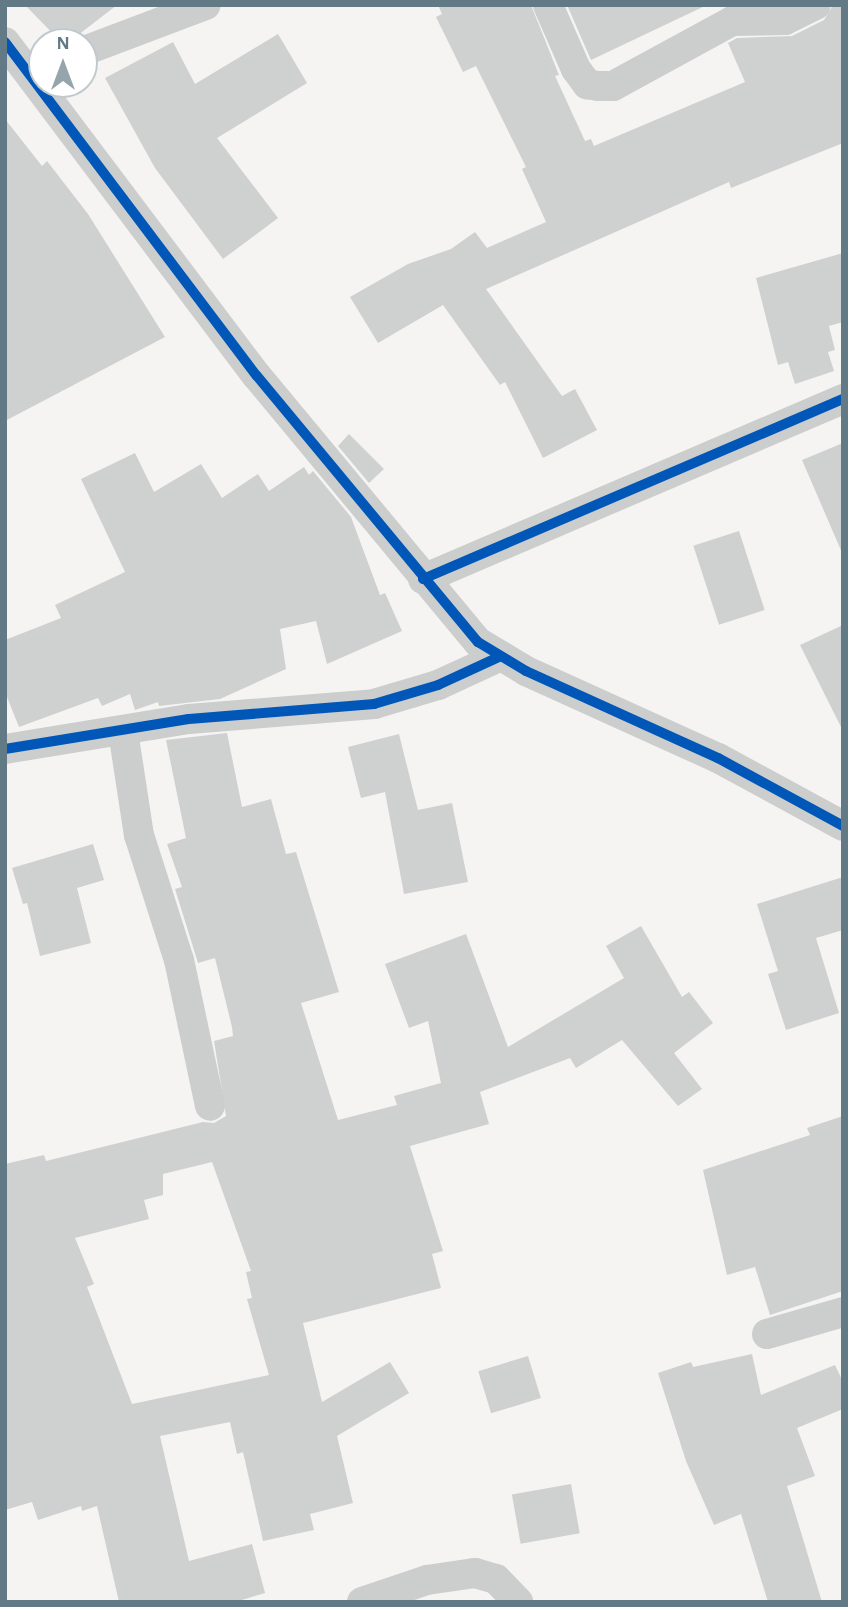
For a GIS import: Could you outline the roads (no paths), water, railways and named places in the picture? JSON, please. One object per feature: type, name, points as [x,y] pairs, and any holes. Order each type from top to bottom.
[{"type":"street","points":[[98,46],[206,5]]},
{"type":"street","points":[[548,5],[576,69],[587,84],[598,86],[613,86],[732,22],[785,20],[816,5]]},
{"type":"street","points":[[5,42],[25,74],[257,376],[478,642],[501,656],[718,758],[843,827]]},
{"type":"street","points":[[423,579],[843,399]]},
{"type":"street","points":[[5,749],[189,719],[374,704],[438,685],[501,656]]},
{"type":"street","points":[[123,731],[133,807],[183,973],[210,1106]]},
{"type":"street","points":[[767,1334],[843,1312]]},
{"type":"street","points":[[362,1602],[427,1580],[475,1573],[496,1579],[519,1602]]}]
